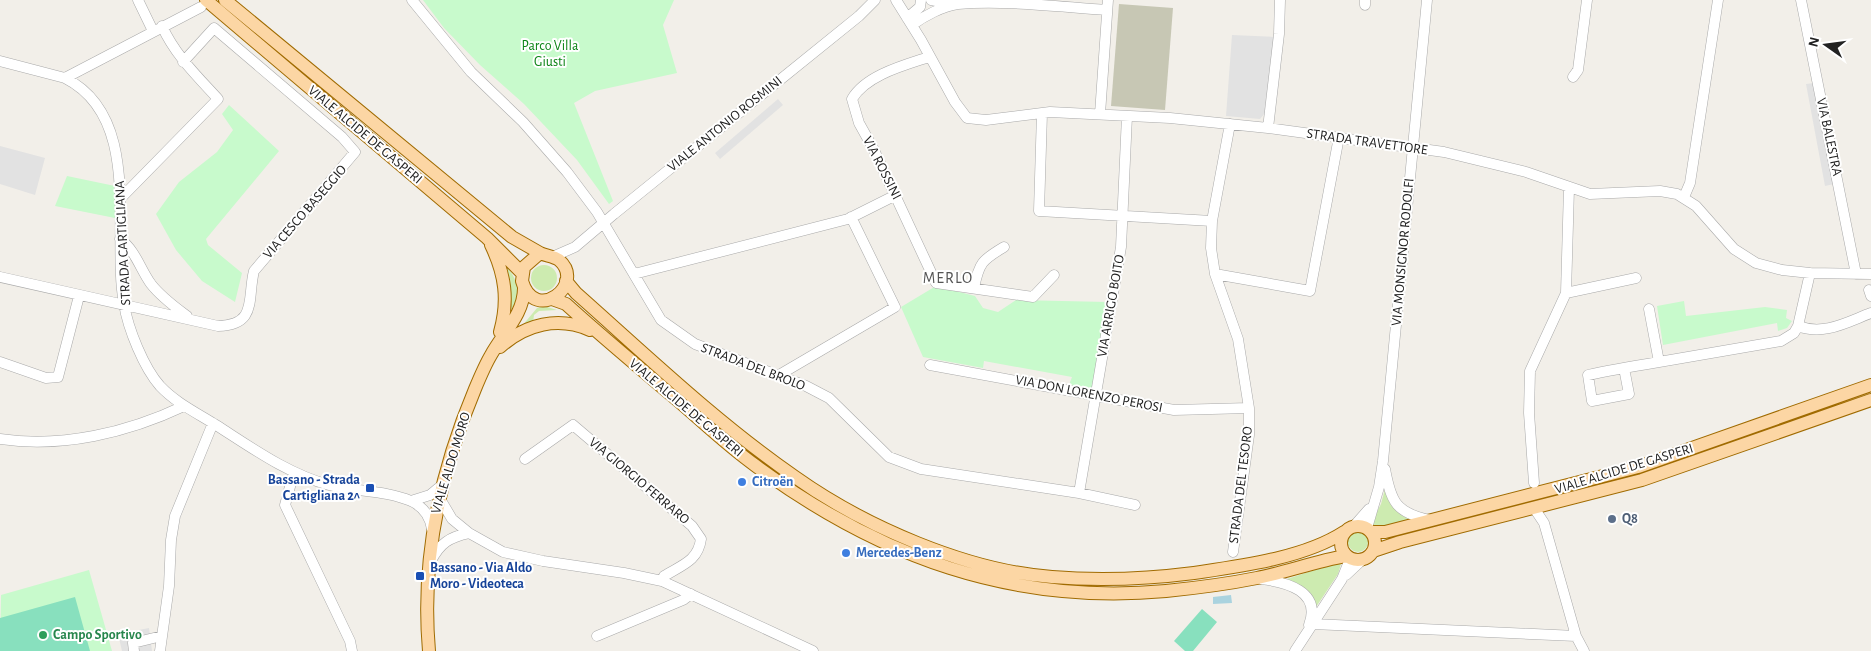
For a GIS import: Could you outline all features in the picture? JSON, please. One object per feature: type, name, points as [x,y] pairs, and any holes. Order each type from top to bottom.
[{"type":"main road","name":"VIALE ALCIDE DE GASPERI","points":[[225,0],[512,237],[564,266],[566,277],[576,293],[667,374],[796,478],[870,522],[944,552],[990,566],[1050,577],[1121,580],[1167,577],[1239,566],[1324,544],[1359,530],[1385,532],[1638,467],[1871,385]]},
{"type":"main road","name":"VIALE ALCIDE DE GASPERI","points":[[203,3],[487,238],[522,273]]},
{"type":"main road","points":[[487,238],[501,266],[504,288],[504,316],[497,344]]},
{"type":"main road","points":[[524,288],[522,273],[528,262],[546,255]]},
{"type":"main road","points":[[547,299],[561,293],[566,277]]},
{"type":"main road","name":"VIALE ALCIDE DE GASPERI","points":[[524,288],[531,296],[566,304],[747,459],[818,509],[864,534],[932,563],[986,580],[1060,590],[1118,593],[1166,591],[1255,579],[1353,558],[1400,542],[1642,480],[1871,400]]},
{"type":"main road","name":"VIALE ALDO MORO","points":[[428,651],[427,598],[432,530],[441,491],[463,421],[490,356],[522,306],[524,288]]},
{"type":"main road","name":"VIALE ALDO MORO","points":[[515,316],[547,299]]},
{"type":"main road","points":[[490,356],[510,338],[535,326],[553,322],[574,324],[597,332]]},
{"type":"main road","points":[[1353,558],[1341,542],[1359,530],[1375,541],[1373,551]]},
{"type":"street","points":[[120,198],[218,99],[183,62],[138,0]]},
{"type":"street","name":"STRADA DEL BROLO","points":[[412,0],[471,72],[523,122],[567,172],[603,223],[662,320],[684,337],[708,350],[806,386],[829,398],[889,458],[913,467],[1079,493],[1135,505]]},
{"type":"street","name":"VIALE ANTONIO ROSMINI","points":[[546,255],[575,247],[859,16],[875,0]]},
{"type":"street","name":"STRADA TRAVETTORE","points":[[896,0],[955,102],[967,118],[986,120],[1066,112],[1100,114],[1268,128],[1444,152],[1499,164],[1590,194],[1660,191],[1684,197],[1701,211],[1730,246],[1748,259],[1772,268],[1810,272],[1871,274]]},
{"type":"street","points":[[910,22],[920,7],[921,0]]},
{"type":"street","points":[[931,0],[956,4],[1108,5],[1100,114]]},
{"type":"street","points":[[1268,128],[1279,34],[1280,0]]},
{"type":"street","name":"VIA MONSIGNOR RODOLFI","points":[[1359,530],[1374,503],[1383,461],[1427,0]]},
{"type":"street","points":[[1573,77],[1578,70],[1587,0]]},
{"type":"street","points":[[1684,197],[1690,182],[1718,0]]},
{"type":"street","name":"VIA BALESTRA","points":[[1801,0],[1856,274]]},
{"type":"street","points":[[65,78],[203,3]]},
{"type":"street","points":[[910,22],[956,4]]},
{"type":"street","name":"VIA CESCO BASEGGIO","points":[[0,276],[79,296],[190,318],[218,326],[232,325],[243,318],[252,298],[251,284],[254,271],[355,152],[342,137],[214,28],[183,62]]},
{"type":"street","name":"VIA ROSSINI","points":[[929,57],[889,70],[875,78],[852,99],[859,122],[896,195],[936,283],[1033,297],[1054,275]]},
{"type":"street","name":"STRADA CARTIGLIANA","points":[[0,60],[65,78],[86,93],[109,128],[115,150],[120,198],[120,239],[124,305],[137,345],[151,374],[161,388],[184,406],[294,472],[330,485],[381,492],[412,501],[427,512],[432,530]]},
{"type":"street","points":[[1042,113],[1039,211],[1212,221]]},
{"type":"street","name":"VIA ARRIGO BOITO","points":[[1079,493],[1121,247],[1127,116]]},
{"type":"street","name":"STRADA DEL TESORO","points":[[1230,124],[1212,221],[1211,248],[1215,274],[1238,339],[1249,408],[1249,435],[1232,552]]},
{"type":"street","points":[[1215,274],[1310,291],[1339,137]]},
{"type":"street","points":[[1534,483],[1529,413],[1530,371],[1566,292],[1569,188]]},
{"type":"street","points":[[634,274],[851,217],[896,195]]},
{"type":"street","points":[[779,376],[895,307],[851,217]]},
{"type":"street","points":[[120,239],[131,248],[152,285],[168,302],[190,318]]},
{"type":"street","points":[[566,277],[575,247]]},
{"type":"street","points":[[974,288],[978,270],[984,259],[1004,247]]},
{"type":"street","points":[[1624,368],[1629,394],[1592,401],[1588,374],[1781,341],[1794,333],[1798,326],[1810,272]]},
{"type":"street","points":[[1566,292],[1636,278]]},
{"type":"street","points":[[0,362],[46,378],[58,377],[79,296]]},
{"type":"street","points":[[1650,309],[1659,362]]},
{"type":"street","points":[[1798,326],[1809,330],[1828,330],[1871,313]]},
{"type":"street","name":"VIA DON LORENZO PEROSI","points":[[930,365],[1174,410],[1249,408]]},
{"type":"street","points":[[0,439],[48,443],[89,437],[164,415],[184,406]]},
{"type":"street","points":[[160,651],[169,586],[171,540],[175,516],[213,423]]},
{"type":"street","name":"VIA GIORGIO FERRARO","points":[[525,459],[573,425],[692,526],[701,539],[699,551],[690,560],[664,576],[662,581]]},
{"type":"street","points":[[1383,461],[1388,485],[1393,499],[1400,510],[1411,516],[1433,520]]},
{"type":"street","points":[[294,472],[285,505],[294,528],[350,641],[352,651]]},
{"type":"street","points":[[412,501],[441,491],[452,519],[469,533],[503,552],[522,557],[662,581],[813,651]]},
{"type":"street","points":[[1534,508],[1544,523],[1576,636],[1584,651]]},
{"type":"street","points":[[430,564],[442,544],[456,536],[469,533]]},
{"type":"street","points":[[1295,651],[1342,579],[1353,558]]},
{"type":"street","points":[[1255,579],[1281,581],[1299,588],[1307,598],[1311,608],[1311,621],[1306,633]]},
{"type":"street","points":[[597,636],[683,600],[691,594]]},
{"type":"street","points":[[1312,624],[1576,636]]},
{"type":"street","points":[[134,651],[133,643],[162,636]]},
{"type":"shaded area","points":[[1119,4],[1173,8],[1165,110],[1111,106]]},
{"type":"shaded area","points":[[1232,35],[1275,37],[1265,113],[1260,119],[1226,116]]},
{"type":"shaded area","points":[[1814,83],[1834,184],[1825,186],[1806,84]]},
{"type":"shaded area","points":[[778,99],[783,105],[720,159],[715,153]]},
{"type":"shaded area","points":[[0,146],[45,158],[35,195],[0,184]]},
{"type":"shaded area","points":[[149,628],[152,651],[122,651],[118,634]]},
{"type":"green space","name":"Parco Villa Giusti","points":[[423,0],[674,0],[663,25],[677,73],[595,91],[574,103],[613,201],[609,204],[577,160],[524,104],[480,65],[444,28]]},
{"type":"green space","points":[[229,105],[279,151],[206,239],[208,245],[242,273],[235,302],[202,281],[176,250],[156,214],[179,182],[217,152],[233,130],[222,114]]},
{"type":"green space","points":[[67,176],[115,186],[115,218],[55,206]]},
{"type":"green space","points":[[503,263],[513,276],[517,288],[517,295],[508,316]]},
{"type":"green space","points":[[544,265],[554,268],[557,278],[554,288],[544,291],[534,288],[531,278],[534,268]]},
{"type":"green space","points":[[936,286],[975,296],[983,308],[998,312],[1016,300],[1108,302],[1092,388],[1069,385],[1072,377],[984,361],[983,368],[923,357],[901,307]]},
{"type":"green space","points":[[1684,301],[1686,316],[1765,307],[1787,310],[1786,318],[1792,321],[1787,328],[1778,331],[1777,323],[1663,345],[1657,306]]},
{"type":"green space","points":[[544,306],[557,310],[539,311],[534,315],[533,322],[522,326],[537,308]]},
{"type":"green space","points":[[1385,489],[1388,500],[1394,509],[1412,520],[1375,529],[1371,523],[1381,504]]},
{"type":"green space","points":[[1358,532],[1365,535],[1368,542],[1365,549],[1358,552],[1351,549],[1348,542],[1351,535]]},
{"type":"green space","points":[[1336,563],[1341,564],[1338,574],[1314,610],[1303,587],[1287,579]]},
{"type":"green space","points":[[89,570],[112,651],[0,651],[1,595]]},
{"type":"green space","name":"Campo Sportivo","points":[[75,597],[90,651],[0,651],[0,618]]},
{"type":"green space","points":[[1202,609],[1217,622],[1193,651],[1185,651],[1174,641]]},
{"type":"water","points":[[1231,595],[1232,603],[1213,604],[1213,597]]},
{"type":"place","name":"Citroën","points":[[742,482]]},
{"type":"place","name":"Bassano - Strada Cartigliana 2^","points":[[370,488]]},
{"type":"place","name":"Q8","points":[[1612,519]]},
{"type":"place","name":"Mercedes-Benz","points":[[846,553]]},
{"type":"place","name":"Bassano - Via Aldo Moro - Videoteca","points":[[420,576]]},
{"type":"place","name":"Campo Sportivo","points":[[43,635]]},
{"type":"district","name":"MERLO","points":[[948,278]]}]
